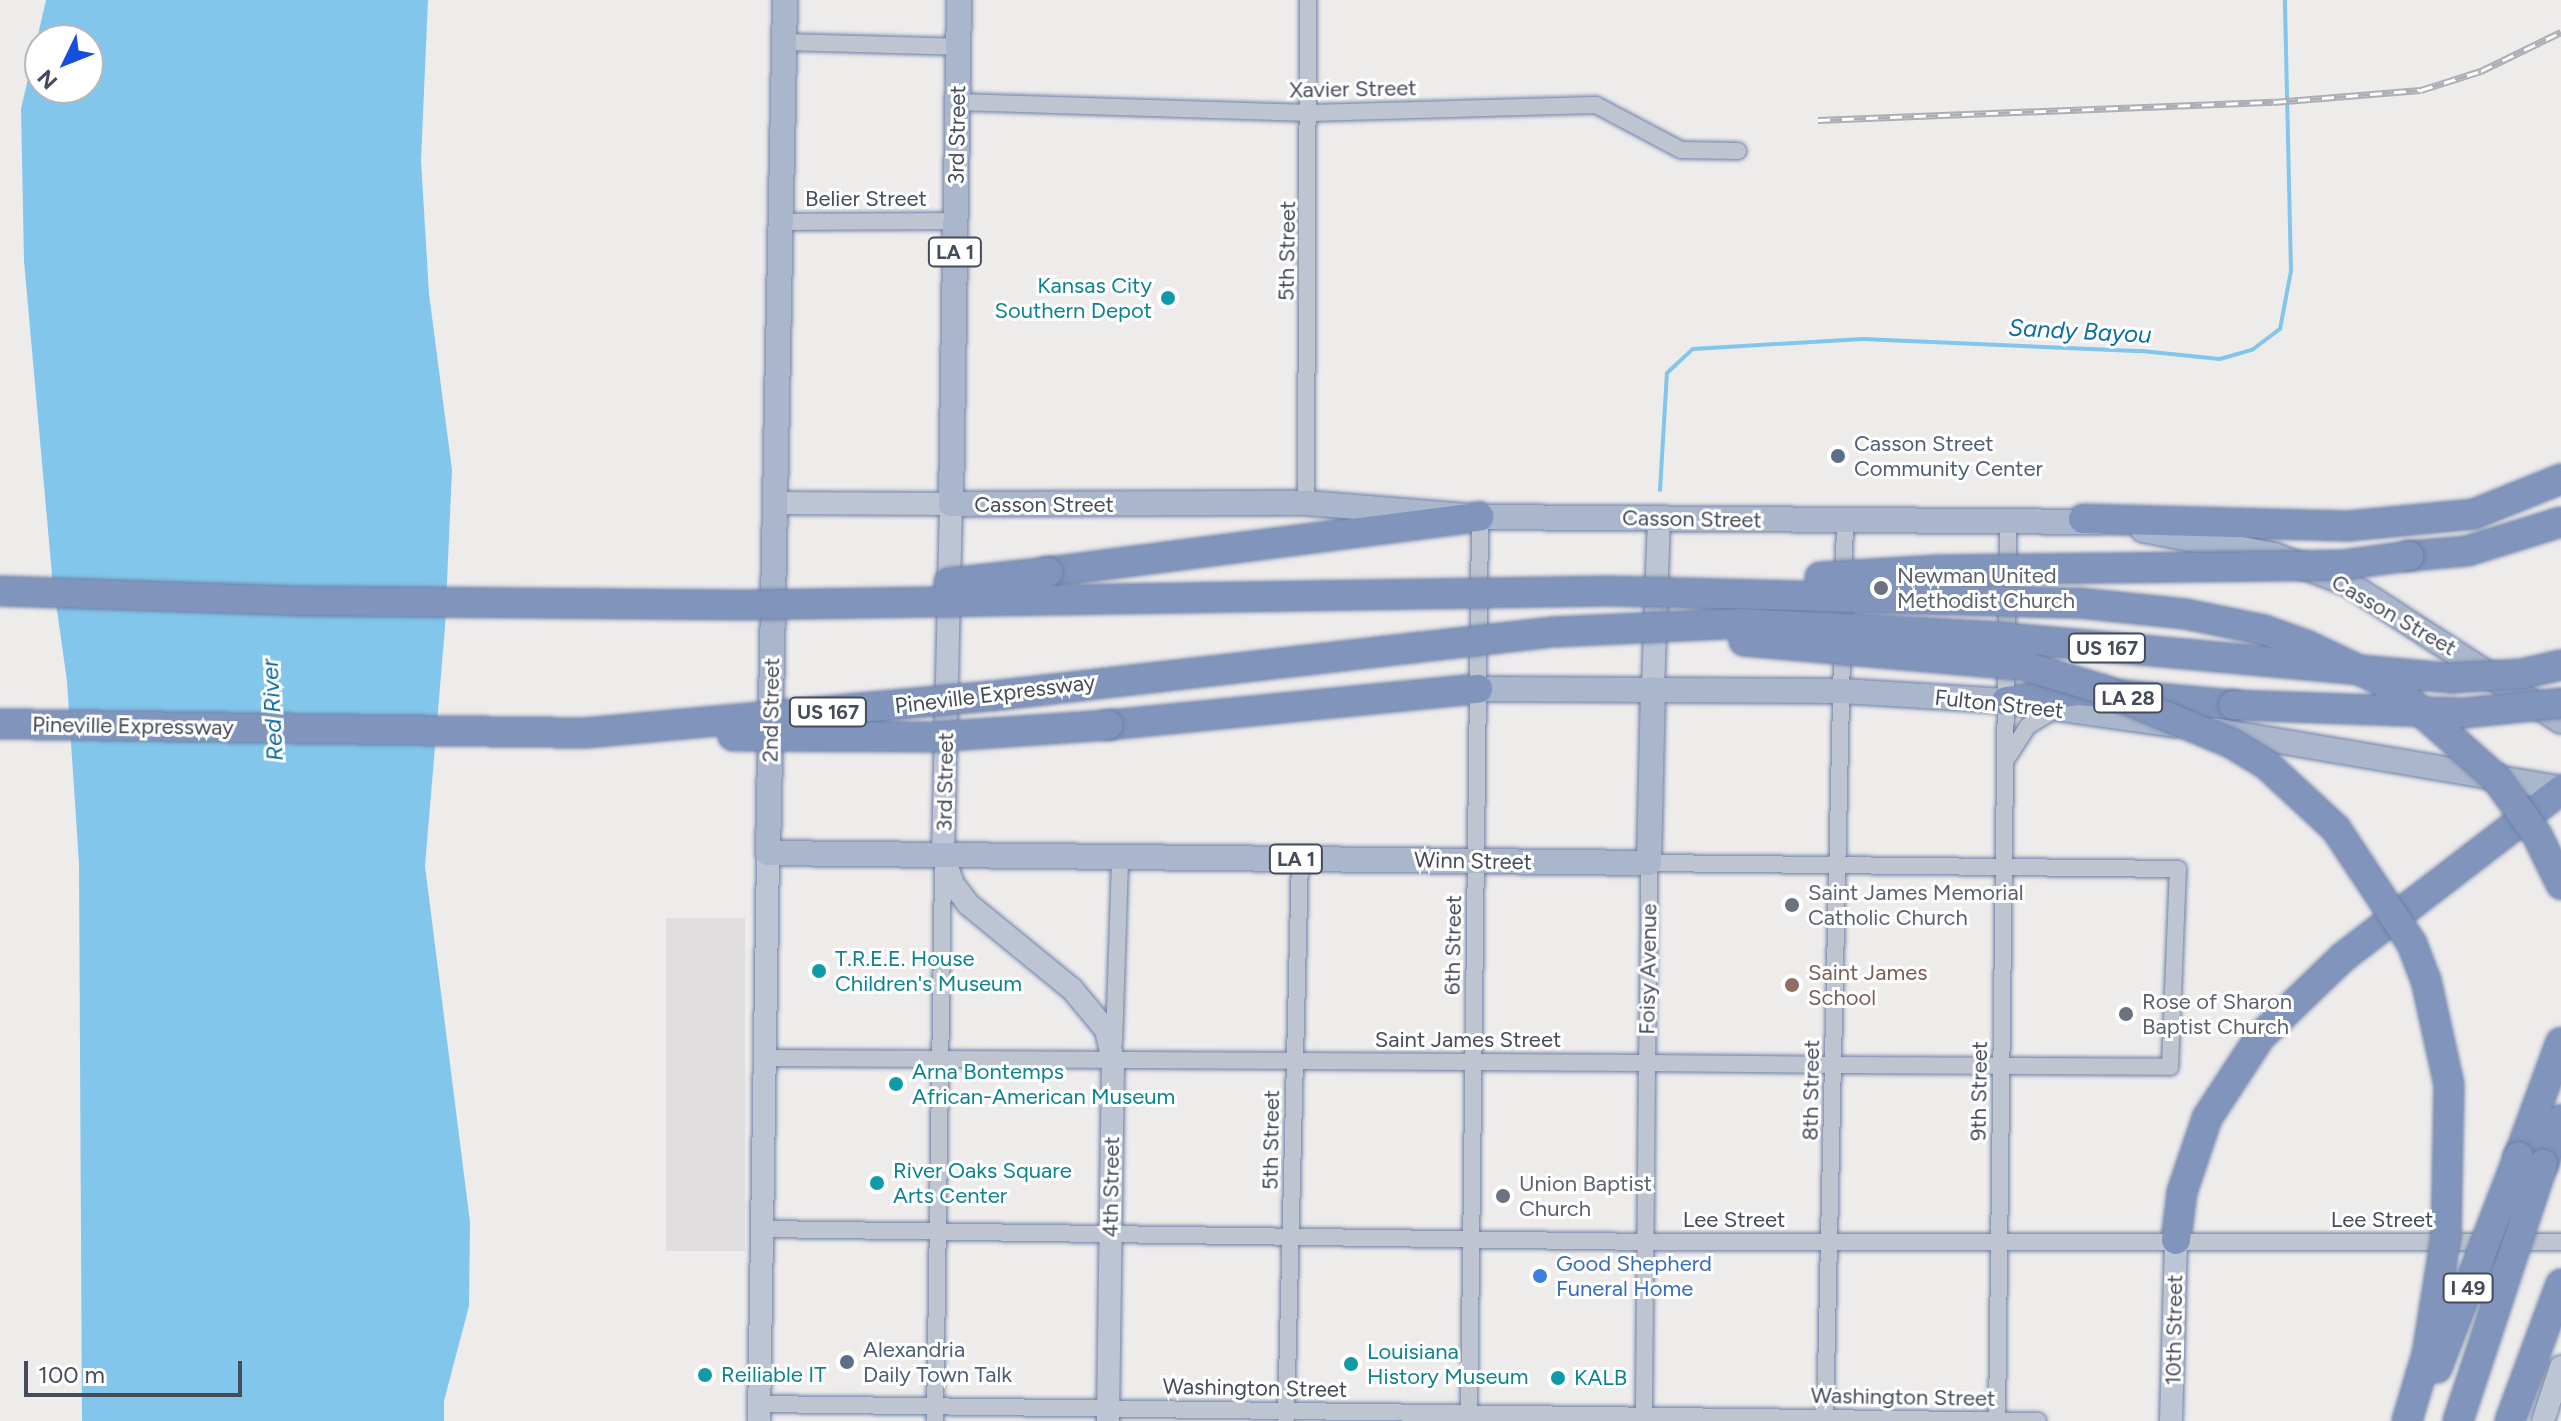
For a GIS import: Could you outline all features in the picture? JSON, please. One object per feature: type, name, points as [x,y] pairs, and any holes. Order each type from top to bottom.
[{"type":"highway","points":[[2083,519],[2388,522],[2474,514],[2561,479]]},
{"type":"highway","points":[[743,605],[1048,572],[1480,517]]},
{"type":"highway","points":[[1608,591],[1939,570],[2342,565],[2467,551],[2561,522]]},
{"type":"highway","points":[[0,591],[298,601],[743,605],[1608,591],[2079,603],[2185,614],[2264,630],[2355,667],[2434,721],[2517,805],[2561,884]]},
{"type":"highway","name":"US 167","points":[[1652,630],[1741,623],[1822,624],[2453,678],[2522,674],[2561,665]]},
{"type":"highway","name":"Pineville Expressway","points":[[0,724],[585,733],[977,698],[1553,632],[1652,630]]},
{"type":"highway","name":"LA 28","points":[[1652,630],[1924,653],[2048,673],[2151,705],[2231,743],[2267,765],[2336,829],[2412,944],[2426,980],[2449,1085],[2446,1236],[2427,1354],[2407,1421]]},
{"type":"highway","points":[[585,733],[933,737],[1109,725],[1478,689]]},
{"type":"highway","points":[[2006,701],[2079,691],[2233,705],[2463,713],[2561,703]]},
{"type":"highway","points":[[2176,1240],[2194,1152],[2240,1061],[2282,1012],[2343,957],[2496,844],[2561,789]]},
{"type":"highway","name":"I 49","points":[[2458,1421],[2561,1042]]},
{"type":"highway","name":"I 49","points":[[2417,1421],[2531,1160],[2561,1120]]},
{"type":"highway","points":[[2510,1421],[2561,1284]]},
{"type":"main road","name":"2nd Street","points":[[760,1412],[777,222],[785,0]]},
{"type":"main road","name":"3rd Street","points":[[943,855],[959,0]]},
{"type":"main road","name":"Casson Street","points":[[774,503],[1306,503],[1480,517],[2008,522],[2083,519],[2274,555],[2349,584],[2561,721]]},
{"type":"main road","name":"Foisy Avenue","points":[[1649,863],[1659,518]]},
{"type":"main road","name":"Fulton Street","points":[[1478,689],[1842,691],[2006,701],[2265,737],[2561,789]]},
{"type":"main road","name":"Winn Street","points":[[768,853],[1649,863]]},
{"type":"main road","points":[[943,855],[953,884],[968,904],[1095,1012],[1113,1060]]},
{"type":"main road","name":"4th Street","points":[[1108,1415],[1113,1060]]},
{"type":"main road","name":"10th Street","points":[[2171,1421],[2176,1240]]},
{"type":"main road","points":[[2543,1421],[2561,1367]]},
{"type":"street","name":"5th Street","points":[[1306,503],[1310,113],[1308,0]]},
{"type":"street","points":[[784,42],[958,47]]},
{"type":"street","name":"Xavier Street","points":[[958,102],[1310,113],[1596,105],[1681,150],[1738,151]]},
{"type":"street","name":"Belier Street","points":[[777,222],[955,221]]},
{"type":"street","name":"6th Street","points":[[1470,1417],[1480,517]]},
{"type":"street","name":"8th Street","points":[[1826,1420],[1845,521]]},
{"type":"street","name":"9th Street","points":[[1997,1421],[2008,522]]},
{"type":"street","points":[[2005,762],[2028,726],[2057,710]]},
{"type":"street","name":"3rd Street","points":[[935,1414],[943,855]]},
{"type":"street","name":"4th Street","points":[[1113,1060],[1120,857]]},
{"type":"street","name":"5th Street","points":[[1286,1416],[1300,859]]},
{"type":"street","name":"Winn Street","points":[[1649,863],[2178,869],[2170,1067]]},
{"type":"street","name":"Foisy Avenue","points":[[1644,1418],[1649,863]]},
{"type":"street","name":"Saint James Street","points":[[765,1058],[2170,1067]]},
{"type":"street","name":"Lee Street","points":[[762,1229],[1646,1242],[2561,1242]]},
{"type":"street","name":"Washington Street","points":[[760,1412],[2038,1421]]},
{"type":"shaded area","points":[[666,918],[745,918],[745,1251],[666,1251]]},
{"type":"water","name":"Red River","points":[[46,0],[428,0],[421,160],[429,294],[452,470],[445,627],[425,866],[470,1222],[469,1306],[444,1401],[444,1421],[82,1421],[79,864],[67,681],[52,575],[24,261],[21,109],[24,96],[24,104],[104,104],[104,24],[40,24]]},
{"type":"waterway","name":"Sandy Bayou","points":[[1660,490],[1667,373],[1693,349],[1863,339],[2142,351],[2220,359],[2252,350],[2280,329],[2291,271],[2285,0]]},
{"type":"railway","points":[[1818,120],[2274,102],[2421,90],[2481,71],[2561,32]]},
{"type":"place","name":"Kansas City Southern Depot","points":[[1168,298]]},
{"type":"place","name":"Casson Street Community Center","points":[[1838,456]]},
{"type":"place","name":"Newman United Methodist Church","points":[[1881,588]]},
{"type":"place","name":"Saint James Memorial Catholic Church","points":[[1792,905]]},
{"type":"place","name":"T.R.E.E. House Children's Museum","points":[[819,971]]},
{"type":"place","name":"Saint James School","points":[[1792,985]]},
{"type":"place","name":"Rose of Sharon Baptist Church","points":[[2126,1014]]},
{"type":"place","name":"Arna Bontemps African-American Museum","points":[[896,1084]]},
{"type":"place","name":"River Oaks Square Arts Center","points":[[877,1183]]},
{"type":"place","name":"Union Baptist Church","points":[[1503,1196]]},
{"type":"place","name":"Good Shepherd Funeral Home","points":[[1540,1276]]},
{"type":"place","name":"Alexandria Daily Town Talk","points":[[847,1362]]},
{"type":"place","name":"Louisiana History Museum","points":[[1351,1364]]},
{"type":"place","name":"Reiliable IT","points":[[705,1375]]},
{"type":"place","name":"KALB","points":[[1558,1378]]}]
